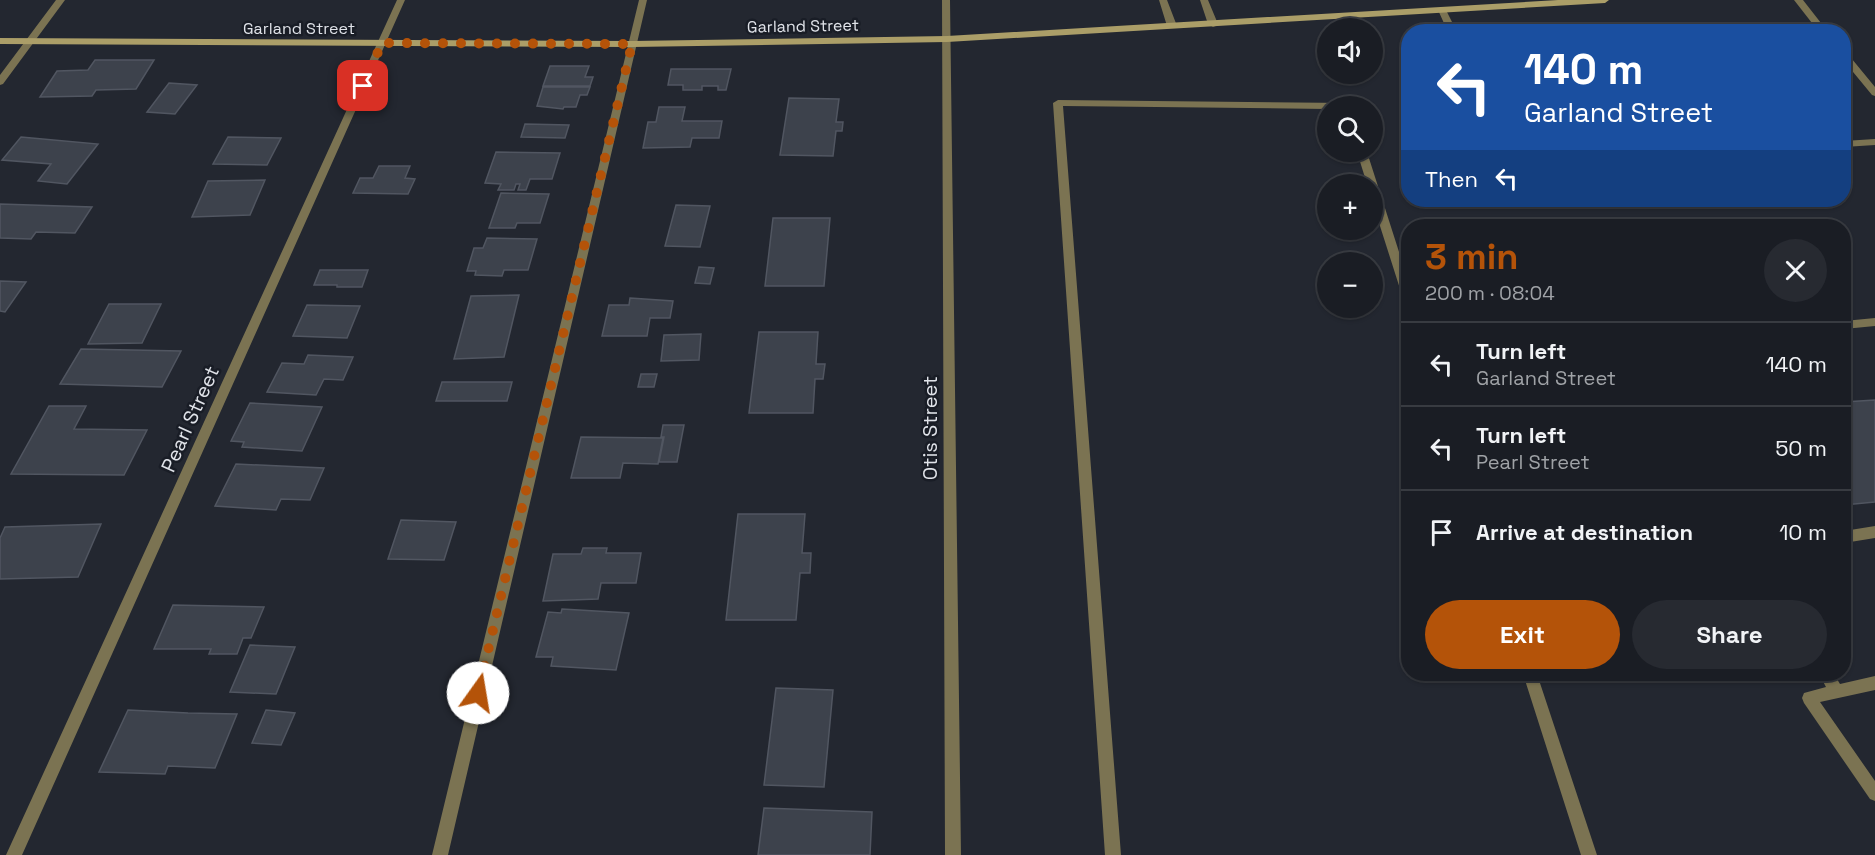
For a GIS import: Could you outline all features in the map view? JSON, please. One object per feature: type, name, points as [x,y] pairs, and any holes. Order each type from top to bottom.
[{"type":"street","points":[[0,82],[61,0]]},
{"type":"street","name":"Pearl Street","points":[[14,855],[402,0]]},
{"type":"street","points":[[440,855],[643,0]]},
{"type":"street","name":"Otis Street","points":[[946,0],[953,855]]},
{"type":"street","points":[[1163,0],[1172,26]]},
{"type":"street","points":[[1204,0],[1214,24]]},
{"type":"street","name":"Garland Street","points":[[0,41],[632,44],[947,39],[1605,0]]},
{"type":"street","points":[[1798,0],[1818,24]]},
{"type":"street","points":[[1442,10],[1450,24]]},
{"type":"street","points":[[1851,64],[1875,93]]},
{"type":"street","points":[[1113,855],[1058,103],[1317,106]]},
{"type":"street","points":[[1851,144],[1875,142]]},
{"type":"street","points":[[1365,162],[1401,273]]},
{"type":"street","points":[[1851,324],[1875,322]]},
{"type":"street","points":[[1851,536],[1875,532]]},
{"type":"street","points":[[1532,681],[1589,855]]},
{"type":"street","points":[[1830,681],[1837,692]]},
{"type":"street","points":[[1875,683],[1809,698],[1875,794]]},
{"type":"building","points":[[95,60],[154,60],[136,89],[96,90],[92,96],[40,97],[57,71],[88,70]]},
{"type":"building","points":[[550,66],[589,66],[585,77],[593,77],[590,86],[543,86]]},
{"type":"building","points":[[671,69],[731,69],[726,90],[718,90],[718,86],[702,86],[702,90],[683,90],[683,85],[668,85]]},
{"type":"building","points":[[169,83],[197,85],[175,114],[147,112]]},
{"type":"building","points":[[543,87],[590,87],[587,95],[580,95],[576,107],[564,107],[563,109],[537,106]]},
{"type":"building","points":[[789,98],[839,99],[836,122],[843,122],[842,131],[836,131],[833,156],[780,155]]},
{"type":"building","points":[[659,107],[685,107],[682,121],[722,121],[719,138],[692,138],[690,147],[643,148],[648,122],[656,122]]},
{"type":"building","points":[[525,124],[569,125],[565,138],[521,137]]},
{"type":"building","points":[[21,137],[98,144],[67,184],[38,181],[51,164],[2,160]]},
{"type":"building","points":[[228,137],[281,138],[267,165],[213,164]]},
{"type":"building","points":[[496,152],[560,153],[552,179],[530,179],[526,190],[518,190],[520,184],[516,184],[514,190],[498,190],[501,184],[485,183]]},
{"type":"building","points":[[379,166],[410,166],[405,178],[415,179],[408,194],[353,193],[360,178],[373,178]]},
{"type":"building","points":[[265,180],[250,215],[192,217],[208,181]]},
{"type":"building","points":[[501,193],[549,194],[540,223],[517,223],[515,228],[489,228]]},
{"type":"building","points":[[0,204],[92,207],[75,233],[36,232],[31,239],[0,238]]},
{"type":"building","points":[[676,205],[710,206],[700,247],[665,246]]},
{"type":"building","points":[[773,218],[830,218],[824,286],[765,286]]},
{"type":"building","points":[[487,238],[537,239],[528,270],[504,270],[502,276],[475,275],[476,271],[467,271],[474,248],[483,248]]},
{"type":"building","points":[[699,267],[714,268],[710,284],[695,283]]},
{"type":"building","points":[[320,270],[368,270],[362,287],[337,287],[337,285],[314,285]]},
{"type":"building","points":[[0,281],[26,282],[5,312],[0,311]]},
{"type":"building","points":[[519,295],[504,357],[454,359],[471,296]]},
{"type":"building","points":[[630,298],[673,301],[670,318],[650,318],[647,336],[602,336],[609,305],[629,305]]},
{"type":"building","points":[[109,304],[161,304],[142,343],[88,344]]},
{"type":"building","points":[[307,305],[360,306],[347,338],[293,336]]},
{"type":"building","points":[[759,332],[818,332],[816,364],[825,364],[823,379],[815,379],[813,413],[749,413]]},
{"type":"building","points":[[701,334],[699,360],[661,361],[664,335]]},
{"type":"building","points":[[81,349],[181,351],[162,387],[60,384]]},
{"type":"building","points":[[308,355],[353,357],[343,380],[324,379],[316,395],[267,392],[282,363],[304,364]]},
{"type":"building","points":[[641,374],[657,374],[654,387],[638,387]]},
{"type":"building","points":[[442,382],[512,382],[507,401],[436,401]]},
{"type":"building","points":[[1875,400],[1875,502],[1851,504],[1851,402]]},
{"type":"building","points":[[250,403],[322,407],[302,451],[242,447],[244,442],[231,441]]},
{"type":"building","points":[[49,406],[86,406],[74,429],[147,430],[124,475],[11,474]]},
{"type":"building","points":[[663,425],[684,425],[677,462],[659,462],[664,437],[661,437]]},
{"type":"building","points":[[581,437],[663,438],[658,464],[623,463],[620,478],[571,478]]},
{"type":"building","points":[[236,464],[324,468],[310,500],[281,499],[276,510],[215,506]]},
{"type":"building","points":[[738,514],[805,514],[802,553],[811,553],[810,573],[800,573],[796,620],[726,620]]},
{"type":"building","points":[[401,520],[456,522],[444,560],[388,559]]},
{"type":"building","points":[[101,524],[78,577],[0,579],[0,538],[5,527]]},
{"type":"building","points":[[583,548],[607,548],[606,553],[641,553],[636,583],[601,583],[598,599],[543,601],[553,554],[581,554]]},
{"type":"building","points":[[173,605],[264,607],[251,638],[243,638],[237,654],[209,654],[211,649],[154,649]]},
{"type":"building","points":[[562,609],[629,613],[616,670],[551,666],[553,657],[536,657],[548,612],[561,613]]},
{"type":"building","points":[[250,645],[295,647],[276,694],[230,692]]},
{"type":"building","points":[[776,688],[833,690],[824,787],[764,785]]},
{"type":"building","points":[[128,710],[237,714],[215,768],[168,766],[165,774],[99,772]]},
{"type":"building","points":[[266,710],[295,713],[281,745],[252,743]]},
{"type":"building","points":[[764,808],[872,812],[870,855],[758,855]]},
{"type":"route","points":[[363,86],[382,43],[632,44],[478,693]]}]
